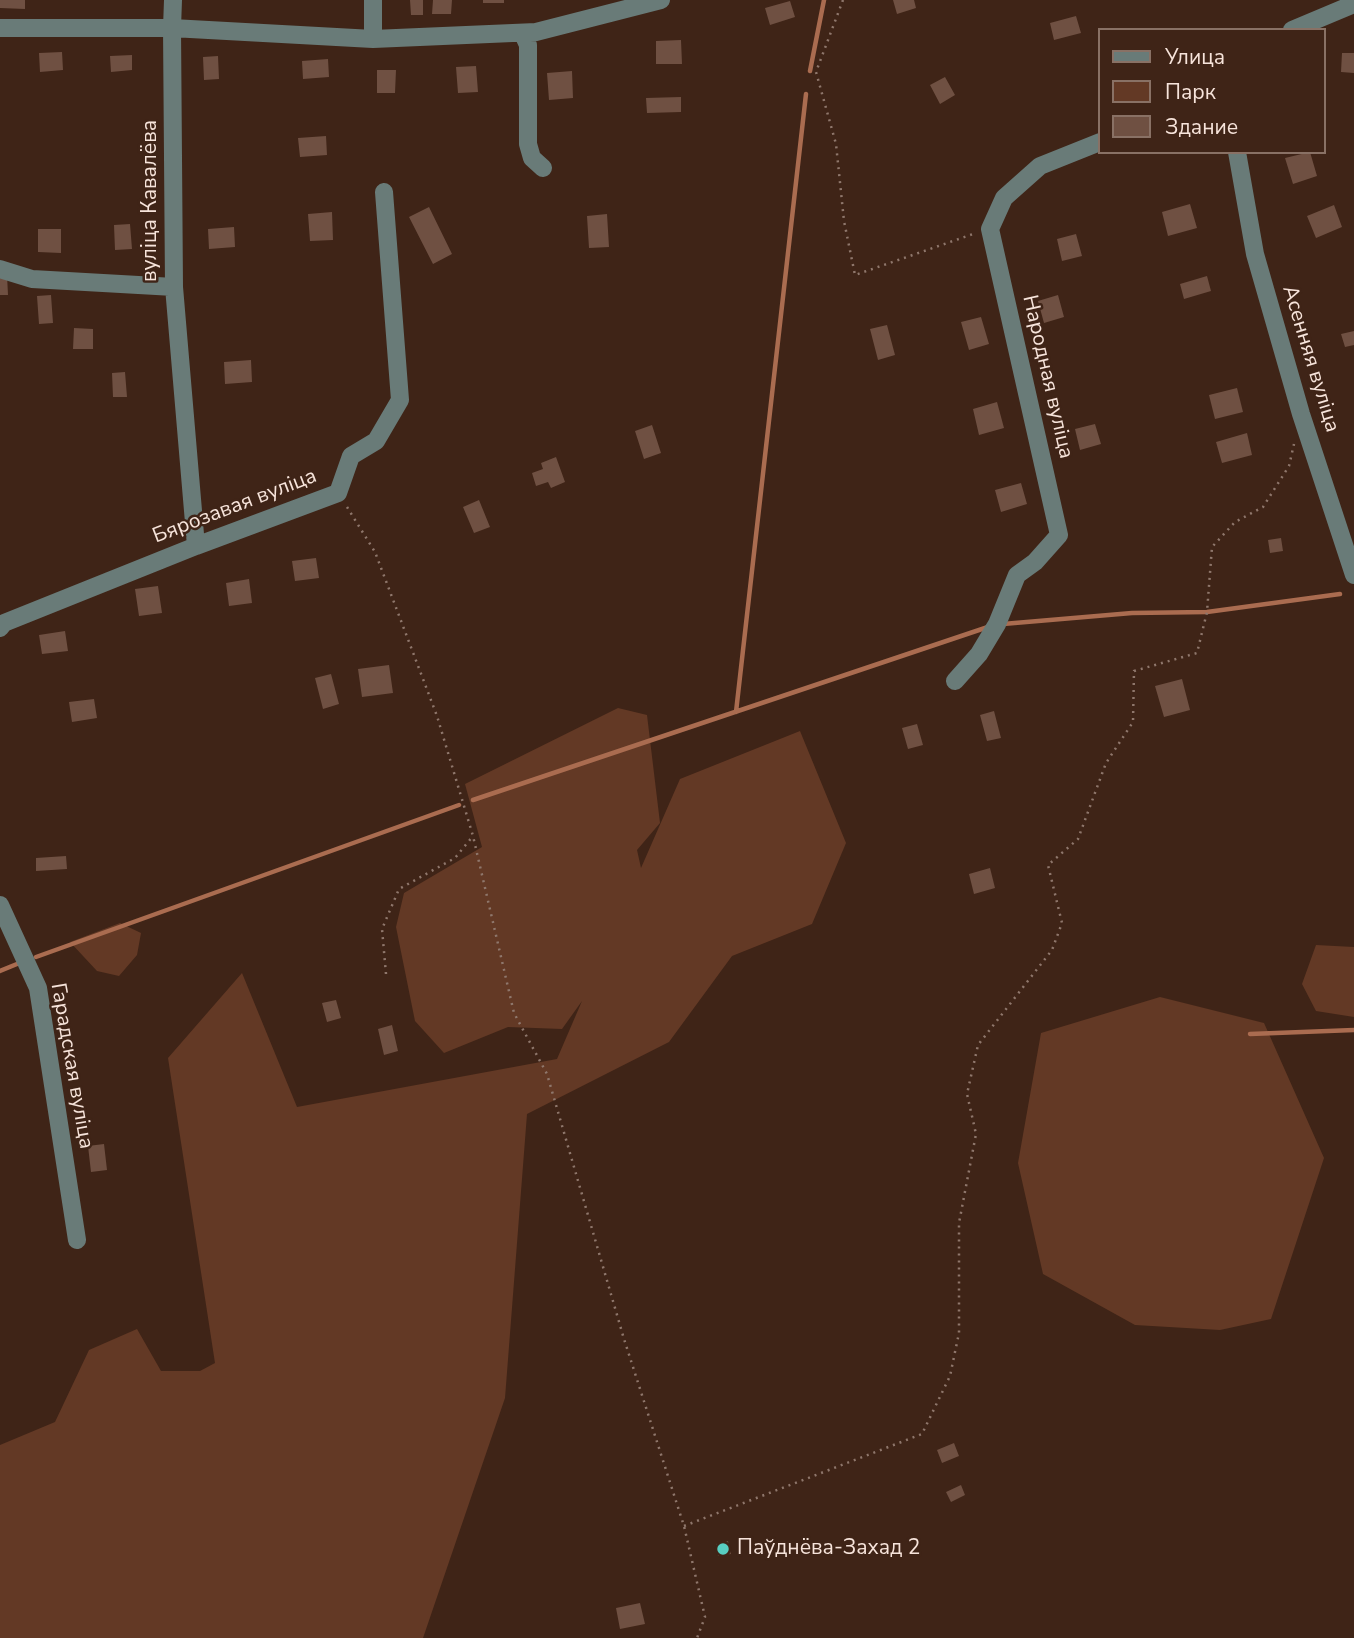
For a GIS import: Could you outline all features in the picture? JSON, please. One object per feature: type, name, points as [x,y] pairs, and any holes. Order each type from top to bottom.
[{"type":"street","name":"вуліца Кавалёва","points":[[173,0],[174,287],[196,546]]},
{"type":"street","points":[[373,0],[373,39]]},
{"type":"street","points":[[0,28],[172,28],[373,39],[523,34],[661,0]]},
{"type":"street","points":[[1297,28],[1354,4]]},
{"type":"street","points":[[523,34],[528,45],[528,144],[532,158],[542,168]]},
{"type":"street","points":[[990,229],[1004,198],[1040,166],[1098,143]]},
{"type":"street","name":"Асенняя вуліца","points":[[1237,154],[1255,254],[1301,414],[1354,575]]},
{"type":"street","name":"Бярозавая вуліца","points":[[2,625],[196,546],[338,493],[351,456],[376,441],[400,401],[384,192]]},
{"type":"street","name":"Народная вуліца","points":[[955,681],[979,654],[997,624],[1017,575],[1035,562],[1059,535],[990,229]]},
{"type":"street","points":[[0,269],[32,279],[174,287]]},
{"type":"street","name":"Гарадская вуліца","points":[[0,905],[38,988],[77,1240]]},
{"type":"path","points":[[843,0],[816,72],[836,144],[844,221],[855,275],[990,229]]},
{"type":"path","points":[[684,1526],[922,1434],[950,1376],[959,1332],[959,1223],[976,1134],[967,1094],[978,1045],[1052,950],[1062,923],[1048,865],[1077,839],[1106,764],[1133,722],[1134,671],[1197,653],[1207,612],[1212,547],[1235,522],[1263,507],[1289,466],[1295,440]]},
{"type":"path","points":[[338,493],[375,552],[437,716],[473,836],[514,1013],[547,1074],[624,1339],[684,1526],[705,1617],[696,1638]]},
{"type":"path","points":[[386,974],[382,929],[399,889],[455,858],[473,836]]},
{"type":"green space","points":[[618,708],[647,715],[660,823],[637,850],[641,868],[680,779],[800,731],[846,843],[812,924],[732,956],[669,1042],[527,1114],[505,1398],[423,1638],[0,1638],[0,1445],[55,1422],[89,1350],[137,1329],[161,1371],[200,1371],[215,1363],[168,1058],[242,973],[297,1107],[557,1059],[582,1001],[562,1029],[508,1027],[444,1053],[415,1021],[396,927],[404,893],[482,847],[465,784]]},
{"type":"green space","points":[[120,923],[141,933],[137,955],[119,976],[97,971],[70,942]]},
{"type":"green space","points":[[1316,945],[1354,947],[1354,1017],[1316,1011],[1302,984]]},
{"type":"green space","points":[[1160,997],[1264,1023],[1324,1158],[1271,1319],[1220,1330],[1135,1325],[1043,1274],[1018,1163],[1041,1033]]},
{"type":"building","points":[[0,0],[25,0],[25,9],[0,8]]},
{"type":"building","points":[[410,0],[423,0],[423,15],[411,15]]},
{"type":"building","points":[[433,0],[452,0],[451,14],[432,14]]},
{"type":"building","points":[[483,0],[504,0],[504,3],[483,3]]},
{"type":"building","points":[[893,0],[914,0],[916,8],[897,14]]},
{"type":"building","points":[[790,1],[795,17],[770,25],[765,8]]},
{"type":"building","points":[[1076,16],[1081,33],[1054,40],[1050,23]]},
{"type":"building","points":[[681,40],[682,64],[656,64],[656,41]]},
{"type":"building","points":[[62,52],[63,70],[40,72],[39,53]]},
{"type":"building","points":[[1342,53],[1354,53],[1354,73],[1341,72]]},
{"type":"building","points":[[132,55],[132,70],[111,72],[110,56]]},
{"type":"building","points":[[218,56],[219,79],[204,80],[203,57]]},
{"type":"building","points":[[328,59],[329,77],[303,79],[302,61]]},
{"type":"building","points":[[476,66],[478,92],[458,93],[456,67]]},
{"type":"building","points":[[377,70],[396,70],[395,93],[377,93]]},
{"type":"building","points":[[572,71],[573,98],[549,100],[547,73]]},
{"type":"building","points":[[945,77],[955,95],[940,104],[930,85]]},
{"type":"building","points":[[681,97],[681,112],[647,113],[646,98]]},
{"type":"building","points":[[326,136],[327,155],[300,157],[298,138]]},
{"type":"building","points":[[1311,154],[1317,176],[1293,184],[1285,158]]},
{"type":"building","points":[[1190,204],[1197,228],[1168,236],[1162,212]]},
{"type":"building","points":[[1334,205],[1342,227],[1316,238],[1307,216]]},
{"type":"building","points":[[429,207],[452,254],[433,264],[409,217]]},
{"type":"building","points":[[332,212],[333,240],[310,241],[308,214]]},
{"type":"building","points":[[607,214],[609,247],[589,248],[587,216]]},
{"type":"building","points":[[130,224],[132,249],[115,250],[114,225]]},
{"type":"building","points":[[234,227],[235,247],[209,249],[208,229]]},
{"type":"building","points":[[38,229],[61,229],[61,253],[38,252]]},
{"type":"building","points":[[1076,234],[1082,256],[1062,261],[1057,239]]},
{"type":"building","points":[[0,275],[7,275],[8,295],[0,295]]},
{"type":"building","points":[[1207,276],[1211,291],[1184,299],[1180,284]]},
{"type":"building","points":[[51,295],[53,323],[39,324],[37,296]]},
{"type":"building","points":[[1058,295],[1064,317],[1044,323],[1038,301]]},
{"type":"building","points":[[981,317],[989,344],[969,350],[961,322]]},
{"type":"building","points":[[887,325],[895,355],[878,360],[870,329]]},
{"type":"building","points":[[74,328],[93,329],[93,349],[73,349]]},
{"type":"building","points":[[1354,331],[1354,345],[1345,347],[1341,334]]},
{"type":"building","points":[[251,360],[252,382],[225,384],[224,362]]},
{"type":"building","points":[[125,372],[127,397],[113,397],[112,373]]},
{"type":"building","points":[[1237,388],[1243,412],[1215,419],[1209,395]]},
{"type":"building","points":[[997,402],[1004,428],[979,435],[973,409]]},
{"type":"building","points":[[1095,424],[1101,444],[1080,450],[1075,429]]},
{"type":"building","points":[[652,425],[661,453],[644,459],[635,431]]},
{"type":"building","points":[[1247,433],[1252,455],[1222,463],[1216,442]]},
{"type":"building","points":[[556,457],[565,482],[551,488],[548,482],[536,486],[532,473],[543,469],[541,463]]},
{"type":"building","points":[[1021,483],[1027,504],[1001,512],[995,490]]},
{"type":"building","points":[[479,500],[490,527],[474,533],[463,507]]},
{"type":"building","points":[[1281,538],[1283,551],[1270,553],[1268,540]]},
{"type":"building","points":[[316,558],[319,578],[295,581],[292,561]]},
{"type":"building","points":[[249,579],[252,603],[229,606],[226,583]]},
{"type":"building","points":[[158,586],[162,613],[139,616],[135,589]]},
{"type":"building","points":[[65,631],[68,651],[42,654],[39,635]]},
{"type":"building","points":[[389,665],[393,693],[362,697],[358,669]]},
{"type":"building","points":[[331,674],[339,704],[323,709],[315,678]]},
{"type":"building","points":[[1182,679],[1190,710],[1164,717],[1155,686]]},
{"type":"building","points":[[94,699],[97,718],[72,722],[69,702]]},
{"type":"building","points":[[994,711],[1001,738],[987,741],[980,715]]},
{"type":"building","points":[[917,724],[923,745],[908,749],[902,728]]},
{"type":"building","points":[[66,856],[67,869],[36,871],[36,858]]},
{"type":"building","points":[[990,868],[995,888],[974,894],[969,874]]},
{"type":"building","points":[[336,1000],[341,1018],[327,1022],[322,1003]]},
{"type":"building","points":[[392,1025],[398,1051],[384,1055],[378,1029]]},
{"type":"building","points":[[104,1144],[107,1170],[91,1172],[88,1146]]},
{"type":"building","points":[[954,1443],[959,1456],[942,1463],[937,1450]]},
{"type":"building","points":[[961,1485],[965,1495],[951,1502],[946,1492]]},
{"type":"building","name":"Паўднёва-Захад 2","points":[[728,1541],[731,1554],[718,1556],[716,1544]]},
{"type":"building","points":[[640,1603],[645,1624],[620,1629],[616,1608]]},
{"type":"waterway","points":[[810,71],[824,0]]},
{"type":"waterway","points":[[736,712],[806,94]]},
{"type":"waterway","points":[[1003,624],[1132,613],[1207,612],[1340,594]]},
{"type":"waterway","points":[[473,800],[988,627]]},
{"type":"waterway","points":[[36,957],[459,805]]},
{"type":"waterway","points":[[0,971],[17,964]]},
{"type":"waterway","points":[[1250,1034],[1354,1030]]},
{"type":"place","name":"Паўднёва-Захад 2","points":[[723,1549]]}]
